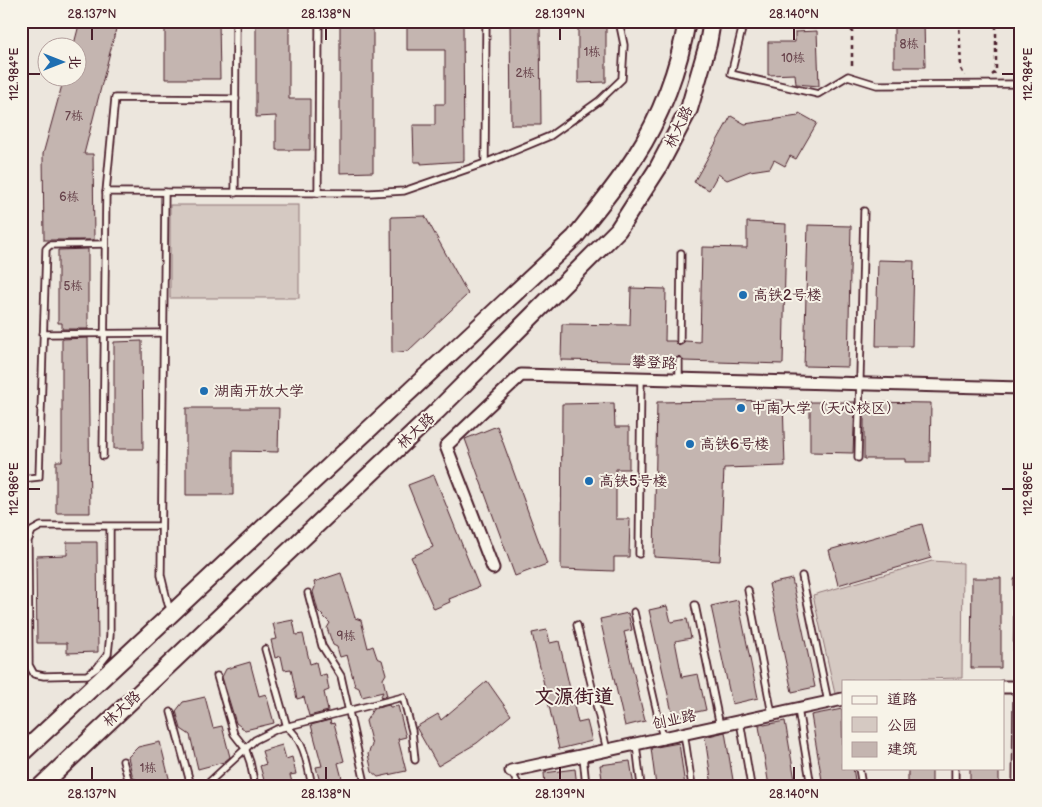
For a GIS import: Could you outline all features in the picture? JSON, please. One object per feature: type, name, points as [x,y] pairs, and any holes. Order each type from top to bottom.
[{"type":"main road","points":[[21,754],[575,237],[635,157],[663,103],[684,41],[687,21]]},
{"type":"main road","name":"林大路","points":[[41,786],[437,411],[618,230],[658,168],[689,109],[708,44],[712,21]]},
{"type":"street","name":"攀登路","points":[[493,568],[446,446],[521,375],[1021,388]]},
{"type":"street","points":[[1004,686],[1018,687]]},
{"type":"street","name":"创业路","points":[[511,771],[842,699]]},
{"type":"lane","points":[[235,193],[236,21]]},
{"type":"lane","points":[[318,193],[319,21]]},
{"type":"lane","points":[[485,163],[486,21]]},
{"type":"lane","points":[[106,192],[318,193],[404,191],[485,163],[550,136],[599,101],[622,78],[624,45],[619,21]]},
{"type":"lane","points":[[744,21],[731,74],[818,94],[848,76],[877,85],[1021,84]]},
{"type":"lane","points":[[104,456],[106,192],[115,98],[236,99]]},
{"type":"lane","points":[[164,192],[161,575],[168,604],[173,613]]},
{"type":"lane","points":[[858,458],[864,211]]},
{"type":"lane","points":[[21,479],[39,477],[46,249],[50,245],[105,244]]},
{"type":"lane","points":[[680,341],[681,253]]},
{"type":"lane","points":[[43,334],[163,333]]},
{"type":"lane","points":[[679,361],[679,379]]},
{"type":"lane","points":[[639,554],[641,378]]},
{"type":"lane","points":[[110,526],[110,635],[108,654],[97,668],[87,675],[44,676],[34,674],[29,665],[28,541],[32,531],[41,526],[110,526],[161,526]]},
{"type":"lane","points":[[802,576],[828,702]]},
{"type":"lane","points":[[1016,786],[1018,581]]},
{"type":"lane","points":[[748,590],[772,714]]},
{"type":"lane","points":[[308,593],[322,646],[341,676],[365,783]]},
{"type":"lane","points":[[694,605],[720,726]]},
{"type":"lane","points":[[634,612],[663,738]]},
{"type":"lane","points":[[577,625],[606,750]]},
{"type":"lane","points":[[265,648],[287,727],[297,735],[301,742],[312,786]]},
{"type":"lane","points":[[217,676],[234,734],[245,748],[255,786]]},
{"type":"lane","points":[[205,786],[255,740],[287,727],[403,697],[412,731],[415,760]]},
{"type":"lane","points":[[798,709],[811,786]]},
{"type":"lane","points":[[171,712],[190,782],[193,786]]},
{"type":"lane","points":[[740,721],[751,786]]},
{"type":"lane","points":[[684,733],[692,786]]},
{"type":"lane","points":[[636,744],[641,786]]},
{"type":"lane","points":[[583,755],[586,786]]},
{"type":"lane","points":[[123,761],[130,786]]},
{"type":"lane","points":[[859,770],[862,786]]},
{"type":"lane","points":[[955,770],[955,786]]},
{"type":"lane","points":[[511,771],[519,786]]},
{"type":"path","points":[[852,21],[852,78]]},
{"type":"path","points":[[959,21],[961,69],[965,76],[972,77]]},
{"type":"path","points":[[989,76],[996,72],[996,21]]},
{"type":"green space","points":[[170,205],[299,205],[299,298],[170,298]]},
{"type":"green space","points":[[932,561],[963,563],[962,678],[842,680],[842,692],[835,694],[813,595]]},
{"type":"building","points":[[80,21],[118,21],[84,154],[93,154],[94,240],[44,240],[43,154],[61,88],[88,88],[88,38],[76,38]]},
{"type":"building","points":[[165,21],[219,21],[220,79],[165,79]]},
{"type":"building","points":[[256,21],[289,21],[289,99],[310,99],[310,150],[276,150],[276,116],[256,117]]},
{"type":"building","points":[[340,21],[373,21],[373,172],[340,173]]},
{"type":"building","points":[[407,21],[463,21],[464,161],[421,164],[421,162],[414,162],[413,125],[435,125],[435,104],[445,104],[445,50],[407,50]]},
{"type":"building","points":[[510,21],[540,21],[541,125],[511,125]]},
{"type":"building","points":[[578,21],[606,21],[606,82],[578,83]]},
{"type":"building","points":[[894,21],[924,21],[925,67],[894,67]]},
{"type":"building","points":[[817,31],[819,86],[796,84],[795,74],[768,75],[768,42],[795,42],[795,32]]},
{"type":"building","points":[[799,113],[817,123],[796,159],[790,156],[785,166],[774,160],[770,168],[750,171],[727,180],[718,174],[709,190],[694,182],[731,116],[745,124],[798,116]]},
{"type":"building","points":[[425,216],[468,294],[408,351],[392,353],[391,217]]},
{"type":"building","name":"高铁2号楼","points":[[747,222],[786,224],[783,364],[684,361],[679,356],[674,361],[664,362],[561,360],[562,324],[630,325],[631,288],[666,289],[665,341],[675,341],[679,346],[685,341],[700,342],[702,247],[747,248]]},
{"type":"building","points":[[808,225],[851,226],[848,367],[804,366]]},
{"type":"building","points":[[88,249],[88,329],[62,329],[62,323],[58,323],[58,250]]},
{"type":"building","points":[[878,260],[914,261],[912,346],[876,346]]},
{"type":"building","points":[[88,338],[90,513],[56,513],[56,461],[62,461],[62,339]]},
{"type":"building","points":[[142,341],[143,449],[114,449],[114,342]]},
{"type":"building","name":"高铁6号楼","points":[[783,400],[785,466],[724,468],[720,561],[654,557],[657,402]]},
{"type":"building","points":[[810,402],[855,402],[853,453],[810,452]]},
{"type":"building","points":[[864,402],[931,403],[930,462],[905,462],[905,459],[864,459]]},
{"type":"building","name":"高铁5号楼","points":[[614,403],[615,427],[629,427],[629,469],[616,469],[616,519],[630,519],[629,557],[614,557],[614,571],[561,569],[562,404]]},
{"type":"building","points":[[186,408],[279,408],[278,452],[233,451],[233,495],[186,495]]},
{"type":"building","points":[[497,426],[547,564],[515,576],[465,439]]},
{"type":"building","points":[[434,475],[479,587],[449,599],[450,602],[434,609],[411,557],[433,547],[408,485]]},
{"type":"building","points":[[922,524],[931,558],[838,585],[829,550]]},
{"type":"building","points":[[67,542],[97,542],[98,652],[67,653],[67,643],[37,643],[36,556],[67,555]]},
{"type":"building","points":[[341,573],[355,618],[361,620],[368,648],[373,646],[377,658],[382,660],[386,674],[383,679],[387,696],[380,698],[383,692],[362,697],[359,688],[355,686],[347,655],[340,657],[327,628],[330,623],[318,611],[313,592],[314,582]]},
{"type":"building","points":[[972,578],[1001,578],[1001,668],[971,668]]},
{"type":"building","points":[[792,579],[815,687],[792,692],[769,584]]},
{"type":"building","points":[[738,600],[758,698],[732,704],[711,606]]},
{"type":"building","points":[[667,606],[671,622],[687,619],[691,638],[675,641],[682,677],[698,674],[706,710],[673,717],[649,610]]},
{"type":"building","points":[[628,613],[632,630],[624,632],[645,721],[625,726],[600,619]]},
{"type":"building","points":[[293,620],[296,635],[303,634],[310,664],[316,662],[319,676],[326,674],[329,690],[324,692],[328,711],[309,716],[304,697],[297,699],[291,669],[284,670],[281,656],[275,658],[271,640],[277,639],[273,624]]},
{"type":"building","points":[[547,630],[550,643],[559,641],[578,723],[587,721],[592,741],[559,749],[532,633]]},
{"type":"building","points":[[250,662],[259,696],[266,694],[274,723],[245,730],[236,723],[222,677],[226,669]]},
{"type":"building","points":[[487,681],[511,715],[477,743],[438,766],[416,727],[438,714],[441,720]]},
{"type":"building","points":[[205,697],[213,728],[222,726],[230,757],[224,762],[198,769],[190,735],[181,729],[176,711],[183,702]]},
{"type":"building","points":[[389,705],[390,707],[398,706],[406,737],[398,739],[406,771],[378,777],[372,772],[368,754],[372,745],[366,721],[373,709]]},
{"type":"building","points":[[842,709],[842,770],[853,770],[856,786],[823,786],[811,715]]},
{"type":"building","points":[[330,720],[331,724],[334,723],[344,761],[338,763],[344,786],[321,786],[316,767],[322,766],[311,725]]},
{"type":"building","points":[[785,721],[796,786],[769,786],[759,726]]},
{"type":"building","points":[[725,732],[734,786],[712,786],[705,737]]},
{"type":"building","points":[[160,742],[171,786],[143,786],[143,782],[133,778],[128,757],[138,747]]},
{"type":"building","points":[[679,743],[685,786],[656,786],[651,748]]},
{"type":"building","points":[[282,745],[286,759],[292,757],[296,774],[290,775],[293,786],[271,786],[270,782],[265,784],[260,766],[266,764],[262,751]]},
{"type":"building","points":[[630,761],[634,786],[603,786],[600,765]]},
{"type":"building","points":[[575,769],[577,786],[545,786],[544,773]]},
{"type":"building","points":[[908,770],[932,770],[932,786],[908,786]]},
{"type":"building","points":[[970,770],[999,770],[999,786],[970,786]]},
{"type":"place","name":"高铁2号楼","points":[[743,295]]},
{"type":"place","name":"湖南开放大学","points":[[204,391]]},
{"type":"place","name":"中南大学（天心校区）","points":[[741,408]]},
{"type":"place","name":"高铁6号楼","points":[[690,444]]},
{"type":"place","name":"高铁5号楼","points":[[589,481]]},
{"type":"district","name":"文源街道","points":[[574,697]]}]
